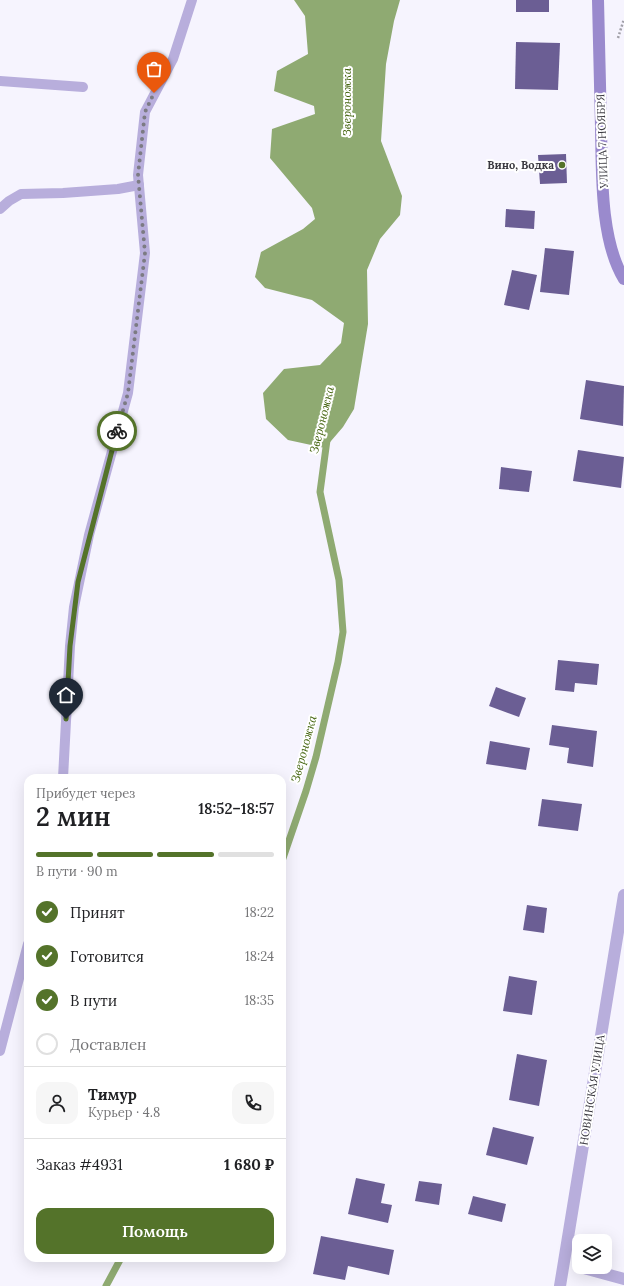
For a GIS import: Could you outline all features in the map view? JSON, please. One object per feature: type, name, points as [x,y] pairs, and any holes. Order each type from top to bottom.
[{"type":"main road","name":"УЛИЦА 7 НОЯБРЯ","points":[[598,0],[604,214],[609,239],[620,272],[624,279]]},
{"type":"street","name":"НОВИНСКАЯ УЛИЦА","points":[[560,1286],[624,895]]},
{"type":"street","points":[[564,1263],[572,1265]]},
{"type":"street","points":[[605,1274],[624,1279]]},
{"type":"lane","points":[[63,774],[70,646],[77,588],[89,535],[128,393],[145,253],[138,175],[140,145],[145,112],[173,58],[192,0]]},
{"type":"lane","points":[[0,81],[83,87]]},
{"type":"lane","points":[[0,209],[21,194],[87,191],[139,185]]},
{"type":"lane","points":[[0,1051],[24,959]]},
{"type":"water","points":[[294,0],[400,0],[394,21],[386,64],[381,141],[402,196],[400,215],[380,239],[367,270],[368,324],[354,409],[343,427],[325,448],[288,440],[266,419],[263,393],[284,369],[320,365],[341,343],[344,323],[312,300],[265,288],[255,277],[261,252],[303,229],[315,219],[312,208],[270,158],[272,129],[315,114],[314,106],[274,91],[277,71],[308,54],[305,16]]},
{"type":"building","points":[[516,0],[549,0],[549,12],[516,12]]},
{"type":"building","points":[[516,42],[560,43],[558,90],[515,89]]},
{"type":"building","points":[[566,154],[567,183],[540,184],[538,155]]},
{"type":"building","points":[[506,209],[535,211],[534,229],[505,227]]},
{"type":"building","points":[[545,248],[574,251],[569,295],[540,292]]},
{"type":"building","points":[[512,270],[537,275],[529,310],[504,305]]},
{"type":"building","points":[[586,380],[624,386],[623,426],[580,419]]},
{"type":"building","points":[[578,450],[624,457],[621,488],[573,481]]},
{"type":"building","points":[[501,467],[532,471],[529,492],[499,489]]},
{"type":"building","points":[[558,660],[599,664],[597,685],[575,683],[574,692],[555,690]]},
{"type":"building","points":[[496,687],[526,698],[519,717],[489,706]]},
{"type":"building","points":[[552,725],[597,731],[593,767],[567,763],[569,748],[549,745]]},
{"type":"building","points":[[490,741],[530,748],[526,770],[486,764]]},
{"type":"building","points":[[542,799],[582,804],[578,831],[538,826]]},
{"type":"building","points":[[527,905],[547,908],[544,933],[523,930]]},
{"type":"building","points":[[509,976],[537,981],[532,1015],[503,1011]]},
{"type":"building","points":[[517,1054],[547,1060],[539,1106],[509,1100]]},
{"type":"building","points":[[493,1127],[534,1137],[527,1165],[486,1155]]},
{"type":"building","points":[[356,1178],[385,1184],[381,1203],[392,1205],[388,1223],[348,1214]]},
{"type":"building","points":[[419,1181],[442,1184],[439,1205],[415,1201]]},
{"type":"building","points":[[473,1196],[506,1204],[502,1222],[468,1214]]},
{"type":"building","points":[[321,1236],[394,1250],[389,1275],[348,1266],[345,1280],[313,1274]]},
{"type":"waterway","name":"Звероножка","points":[[286,849],[316,757],[338,662],[343,632],[339,580],[320,492],[327,440]]},
{"type":"waterway","name":"Звероножка","points":[[106,1286],[119,1262]]},
{"type":"way so far","points":[[117,431],[128,393],[145,253],[138,175],[140,145],[145,112],[154,93]]},
{"type":"place","name":"Вино, Водка","points":[[562,165]]},
{"type":"route","points":[[66,719],[70,646],[78,582],[117,431]]}]
